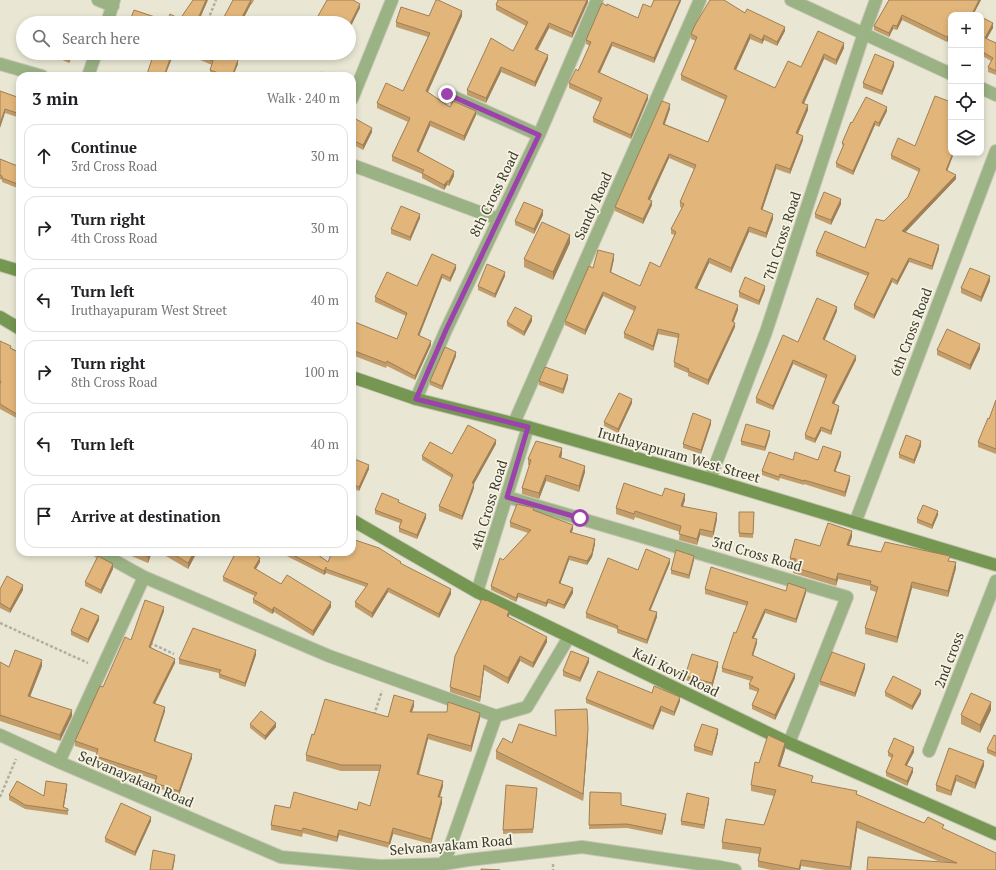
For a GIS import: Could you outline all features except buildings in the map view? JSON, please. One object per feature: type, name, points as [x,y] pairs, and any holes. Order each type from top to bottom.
[{"type":"street","points":[[98,0],[114,3],[109,16]]},
{"type":"street","points":[[356,89],[392,0]]},
{"type":"street","name":"8th Cross Road","points":[[416,399],[446,330],[539,135],[597,0]]},
{"type":"street","name":"Sandy Road","points":[[514,423],[700,0]]},
{"type":"street","points":[[791,0],[948,73]]},
{"type":"street","name":"7th Cross Road","points":[[710,479],[766,332],[876,0]]},
{"type":"street","points":[[89,72],[94,60]]},
{"type":"street","points":[[0,64],[28,72]]},
{"type":"street","points":[[984,89],[996,95]]},
{"type":"street","points":[[447,94],[539,135]]},
{"type":"street","name":"6th Cross Road","points":[[855,522],[996,151]]},
{"type":"street","points":[[356,166],[498,219]]},
{"type":"street","points":[[0,265],[16,270]]},
{"type":"street","points":[[0,317],[16,327]]},
{"type":"street","name":"Iruthayapuram West Street","points":[[356,378],[416,399],[514,423],[710,479],[996,566]]},
{"type":"street","name":"4th Cross Road","points":[[477,592],[528,427]]},
{"type":"street","name":"3rd Cross Road","points":[[507,497],[847,597],[789,743]]},
{"type":"street","name":"Kali Kovil Road","points":[[356,522],[477,592],[789,743],[996,834]]},
{"type":"street","points":[[106,556],[144,577],[329,656],[496,716],[527,707],[569,636]]},
{"type":"street","points":[[59,762],[144,577]]},
{"type":"street","name":"2nd cross","points":[[930,751],[996,580]]},
{"type":"street","points":[[444,864],[496,716]]},
{"type":"street","name":"Selvanayakam Road","points":[[0,735],[59,762],[281,856],[382,866],[444,864],[582,847],[720,866],[735,870]]},
{"type":"path","points":[[210,16],[216,0]]},
{"type":"path","points":[[0,623],[102,670]]},
{"type":"path","points":[[147,642],[174,654]]},
{"type":"path","points":[[373,720],[386,677]]},
{"type":"path","points":[[0,797],[22,745]]},
{"type":"route","points":[[447,94],[539,135],[446,330],[416,399],[528,427],[507,497],[580,518]]}]
